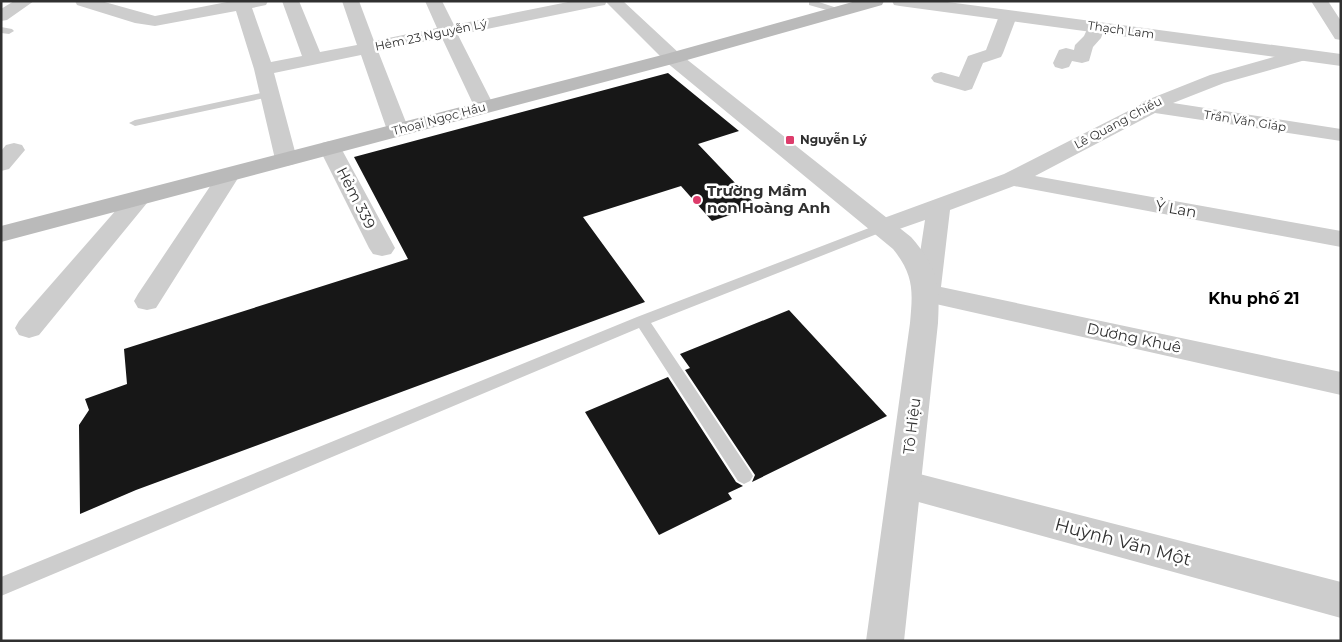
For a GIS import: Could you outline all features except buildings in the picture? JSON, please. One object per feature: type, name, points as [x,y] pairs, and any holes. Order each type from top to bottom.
[{"type":"main road","name":"Thoại Ngọc Hầu","points":[[1,234],[484,106],[683,60],[876,1]]},
{"type":"street","points":[[1,16],[26,1]]},
{"type":"street","points":[[83,1],[155,22],[252,3],[264,69],[286,159]]},
{"type":"street","points":[[290,1],[312,59]]},
{"type":"street","points":[[350,1],[398,130]]},
{"type":"street","points":[[433,1],[484,106]]},
{"type":"street","name":"Hẻm 23 Nguyễn Lý","points":[[264,69],[599,1]]},
{"type":"street","points":[[613,1],[882,226]]},
{"type":"street","name":"Thạch Lam","points":[[900,1],[1341,60]]},
{"type":"street","points":[[1319,1],[1341,35]]},
{"type":"street","points":[[941,78],[965,85],[975,60],[994,53],[1008,16]]},
{"type":"street","points":[[1062,62],[1066,54],[1082,58],[1084,45],[1092,38],[1096,27]]},
{"type":"street","name":"Lê Quang Chiểu","points":[[882,226],[1012,179],[1174,94],[1217,79],[1302,55]]},
{"type":"street","name":"Trần Văn Giáp","points":[[1149,106],[1341,135]]},
{"type":"street","name":"Hẻm 339","points":[[330,148],[382,248]]},
{"type":"street","points":[[147,301],[229,175]]},
{"type":"street","name":"Ỷ Lan","points":[[1012,179],[1341,239]]},
{"type":"street","points":[[29,328],[139,198]]},
{"type":"street","points":[[927,293],[939,206]]},
{"type":"street","name":"Tô Hiệu","points":[[882,226],[913,255],[925,279],[927,293],[884,641]]},
{"type":"street","name":"Dương Khuê","points":[[927,293],[1341,384]]},
{"type":"street","name":"Huỳnh Văn Một","points":[[904,484],[1341,600]]},
{"type":"lane","points":[[812,2],[841,11]]},
{"type":"lane","points":[[135,123],[270,94]]},
{"type":"lane","points":[[1,587],[642,321],[882,226]]},
{"type":"lane","points":[[642,321],[744,476]]},
{"type":"place","name":"Nguyễn Lý","points":[[790,140]]},
{"type":"place","name":"Trường Mầm non Hoàng Anh","points":[[697,200]]},
{"type":"district","name":"Khu phố 21","points":[[1254,298]]}]
